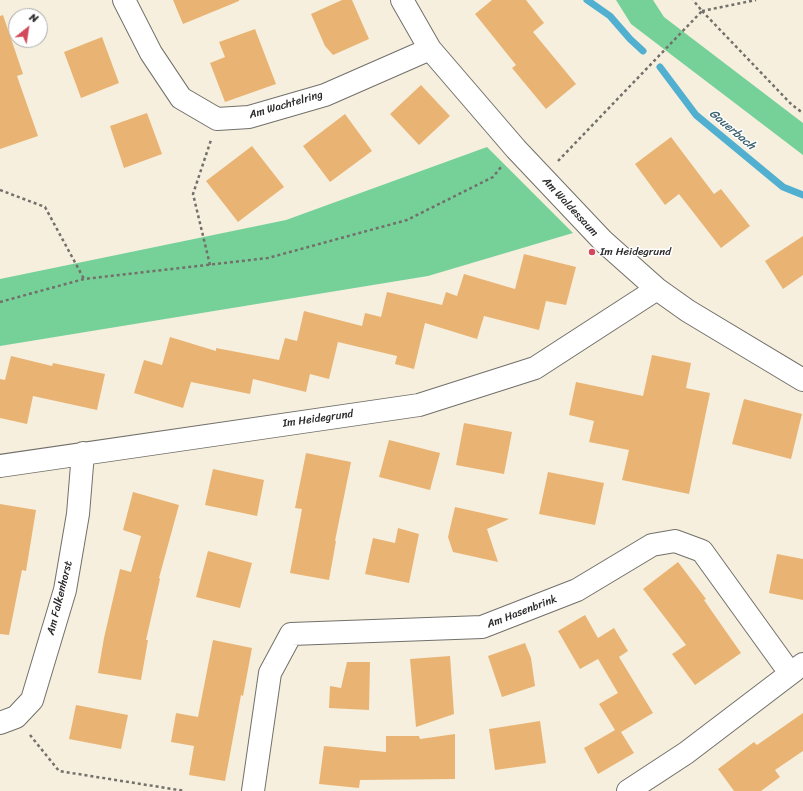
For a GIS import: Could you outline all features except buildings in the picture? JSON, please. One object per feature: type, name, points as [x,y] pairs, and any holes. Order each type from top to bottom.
[{"type":"street","points":[[124,0],[151,53],[181,98],[217,119]]},
{"type":"street","name":"Am Waldessaum","points":[[402,0],[430,49],[516,149],[602,241],[657,289],[688,311],[803,380]]},
{"type":"street","name":"Am Wachtelring","points":[[217,119],[249,117],[325,95],[430,49]]},
{"type":"street","name":"Im Heidegrund","points":[[0,466],[419,405],[534,368],[657,289]]},
{"type":"street","name":"Am Falkenhorst","points":[[8,720],[32,700],[65,590],[78,514],[84,453]]},
{"type":"street","name":"Am Hasenbrink","points":[[253,791],[270,673],[291,634],[482,627],[577,590],[652,545],[675,541],[702,551],[797,668],[686,753],[628,791]]},
{"type":"path","points":[[693,0],[792,105],[803,113]]},
{"type":"path","points":[[542,177],[702,11],[756,0]]},
{"type":"path","points":[[210,265],[193,194],[217,119]]},
{"type":"path","points":[[0,302],[84,279],[268,258],[407,220],[493,177],[516,149]]},
{"type":"path","points":[[0,190],[44,207],[84,279]]},
{"type":"path","points":[[8,720],[59,771],[185,791]]},
{"type":"green space","points":[[616,0],[653,0],[664,17],[803,123],[803,155],[631,24]]},
{"type":"green space","points":[[487,147],[573,233],[428,276],[0,346],[0,279],[286,220]]},
{"type":"waterway","points":[[587,0],[610,16],[630,39],[643,51]]},
{"type":"waterway","name":"Gauerbach","points":[[660,67],[696,115],[783,187],[803,195]]},
{"type":"place","name":"Im Heidegrund","points":[[592,252]]}]
